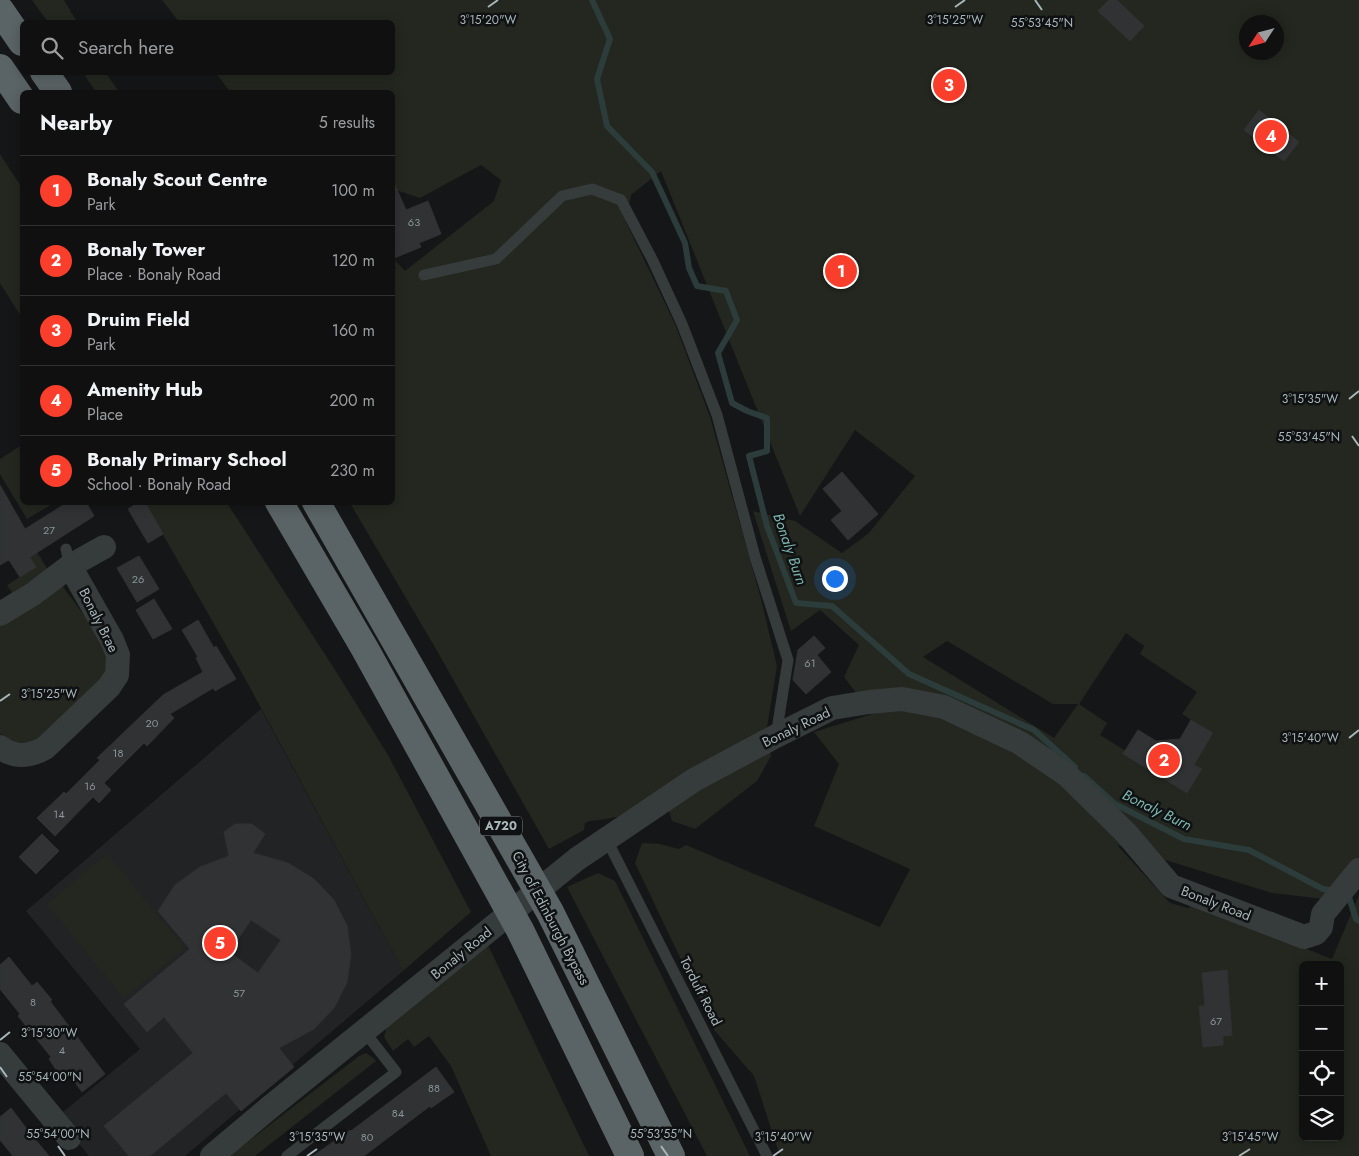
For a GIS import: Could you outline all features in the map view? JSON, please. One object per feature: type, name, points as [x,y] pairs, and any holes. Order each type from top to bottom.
[{"type":"highway","points":[[0,10],[20,39]]},
{"type":"highway","points":[[0,68],[20,97]]},
{"type":"highway","points":[[46,75],[57,90]]},
{"type":"highway","name":"A720","points":[[281,505],[365,649],[520,930],[630,1156]]},
{"type":"highway","name":"City of Edinburgh Bypass","points":[[318,505],[550,912],[671,1156]]},
{"type":"street","points":[[0,614],[33,594],[68,557],[104,547]]},
{"type":"street","name":"Bonaly Brae","points":[[0,747],[15,755],[32,755],[44,748],[110,687],[117,675],[118,655],[68,557]]},
{"type":"street","name":"Bonaly Road","points":[[216,1155],[268,1108],[578,859],[694,780],[832,708],[902,699],[944,707],[1020,743],[1067,775],[1126,833],[1171,886],[1304,937],[1316,933],[1321,927],[1323,914],[1346,885]]},
{"type":"street","points":[[0,1054],[69,1138]]},
{"type":"lane","points":[[424,275],[496,259],[562,196],[592,189],[621,200],[653,260],[682,324],[717,415],[755,557],[788,660],[776,736]]},
{"type":"lane","name":"Torduff Road","points":[[607,840],[767,1156]]},
{"type":"lane","points":[[287,1156],[396,1072],[364,1031]]},
{"type":"shaded area","points":[[32,0],[64,0],[76,20],[47,20]]},
{"type":"shaded area","points":[[162,0],[1359,0],[1359,857],[1324,899],[1272,893],[1117,845],[1170,903],[1188,908],[1194,905],[1332,959],[1359,895],[1359,1156],[781,1156],[754,1076],[715,1031],[635,863],[642,843],[660,844],[679,849],[686,845],[880,927],[910,869],[814,826],[839,764],[814,732],[872,714],[844,677],[859,645],[820,610],[791,631],[753,511],[795,521],[842,553],[869,533],[915,476],[855,430],[800,516],[661,171],[631,195],[626,222],[675,324],[710,417],[761,599],[777,666],[766,734],[631,814],[585,823],[584,830],[549,849],[436,649],[351,505],[395,505],[395,260],[405,271],[494,201],[501,180],[481,165],[420,198],[395,190],[395,90],[229,90],[217,75],[395,75],[395,20],[177,20]],"holes":[[[1126,633],[1144,646],[1140,654],[1197,692],[1182,714],[1213,734],[1194,765],[1202,770],[1187,793],[1124,755],[1126,751],[1100,735],[1107,723],[1079,704]],[[947,641],[1053,704],[1078,704],[1054,738],[923,657]]]},
{"type":"shaded area","points":[[84,75],[107,75],[118,90],[95,90]]},
{"type":"shaded area","points":[[0,154],[20,185],[20,315],[0,283]]},
{"type":"shaded area","points":[[20,446],[20,505],[51,505],[27,519],[0,474],[0,459]]},
{"type":"shaded area","points":[[146,505],[228,505],[388,755],[471,912],[403,971],[247,682]]},
{"type":"shaded area","points":[[37,552],[48,570],[12,593],[7,585],[36,567],[30,556]]},
{"type":"shaded area","points":[[60,583],[104,642],[111,669],[30,748],[6,740],[0,733],[0,623]]},
{"type":"shaded area","points":[[261,709],[403,971],[185,1156],[89,1156],[77,1141],[76,1129],[63,1112],[140,1049],[26,911]]},
{"type":"shaded area","points":[[769,748],[771,756],[757,781],[695,829],[672,821],[669,811],[684,796]]},
{"type":"shaded area","points":[[107,854],[185,948],[124,998],[47,904]]},
{"type":"shaded area","points":[[598,873],[615,881],[750,1156],[707,1156],[567,887]]},
{"type":"shaded area","points":[[487,943],[589,1156],[491,1156],[451,1066],[429,1036],[414,1047],[408,1039],[393,1051],[384,1037],[387,1026]]},
{"type":"shaded area","points":[[366,1053],[376,1061],[255,1156],[232,1156],[232,1154],[359,1056]]},
{"type":"building","points":[[1109,0],[1117,0],[1144,26],[1130,41],[1098,11]]},
{"type":"building","points":[[1259,110],[1299,142],[1284,161],[1244,130]]},
{"type":"building","points":[[395,185],[406,210],[428,201],[441,234],[419,243],[421,247],[395,258]]},
{"type":"building","points":[[842,472],[878,514],[848,540],[831,520],[842,511],[823,489]]},
{"type":"building","points":[[0,485],[25,529],[63,505],[88,505],[94,516],[30,557],[36,567],[20,577],[9,560],[0,565]]},
{"type":"building","points":[[134,505],[147,505],[163,534],[148,543],[128,509]]},
{"type":"building","points":[[139,556],[159,589],[137,602],[117,568]]},
{"type":"building","points":[[154,599],[172,629],[153,639],[136,610]]},
{"type":"building","points":[[198,620],[214,648],[216,646],[236,679],[215,691],[213,688],[170,714],[174,718],[147,746],[144,743],[104,783],[111,790],[99,803],[93,797],[55,836],[37,818],[64,792],[66,794],[100,760],[97,758],[163,695],[203,672],[196,658],[198,657],[182,630]]},
{"type":"building","points":[[814,636],[825,648],[817,655],[831,672],[806,694],[793,680],[798,650]]},
{"type":"building","points":[[1191,720],[1213,733],[1194,765],[1202,769],[1187,793],[1123,754],[1138,730],[1156,741],[1180,739]]},
{"type":"building","points":[[235,824],[252,824],[265,834],[253,853],[288,863],[314,879],[334,900],[347,926],[351,954],[347,982],[334,1008],[314,1029],[279,1048],[294,1067],[241,1111],[226,1093],[150,1156],[129,1156],[104,1126],[193,1053],[164,1017],[147,1032],[124,1004],[190,949],[158,911],[175,885],[200,867],[229,856],[224,832]],"holes":[[[251,920],[281,940],[258,973],[229,952]]]},
{"type":"building","points":[[42,834],[59,851],[36,874],[19,857]]},
{"type":"building","points":[[9,957],[32,986],[37,982],[52,1000],[50,1001],[105,1074],[82,1092],[65,1069],[59,1074],[49,1059],[51,1057],[18,1016],[20,1014],[0,989],[0,965]]},
{"type":"building","points":[[1227,970],[1232,1035],[1223,1036],[1223,1045],[1203,1047],[1199,1006],[1205,1006],[1202,973]]},
{"type":"building","points":[[436,1067],[454,1092],[431,1108],[430,1106],[364,1156],[313,1156],[351,1131]]},
{"type":"building","points":[[11,1108],[49,1156],[13,1156],[0,1140],[0,1117]]},
{"type":"waterway","name":"Bonaly Burn","points":[[592,0],[610,39],[597,79],[607,126],[652,172],[685,243],[689,268],[697,286],[726,291],[737,320],[718,353],[732,403],[767,418],[767,451],[749,456],[767,526],[796,603],[832,606],[909,674],[1034,730],[1075,767]]},
{"type":"waterway","name":"Bonaly Burn","points":[[1084,776],[1115,804],[1184,839],[1249,850],[1323,889],[1334,891]]},
{"type":"waterway","points":[[1348,894],[1356,919],[1359,921]]},
{"type":"place","name":"Druim Field","points":[[949,85]]},
{"type":"place","name":"Amenity Hub","points":[[1271,136]]},
{"type":"place","name":"Bonaly Scout Centre","points":[[841,271]]},
{"type":"place","name":"Bonaly Tower","points":[[1164,760]]},
{"type":"place","name":"Bonaly Primary School","points":[[220,943]]}]
